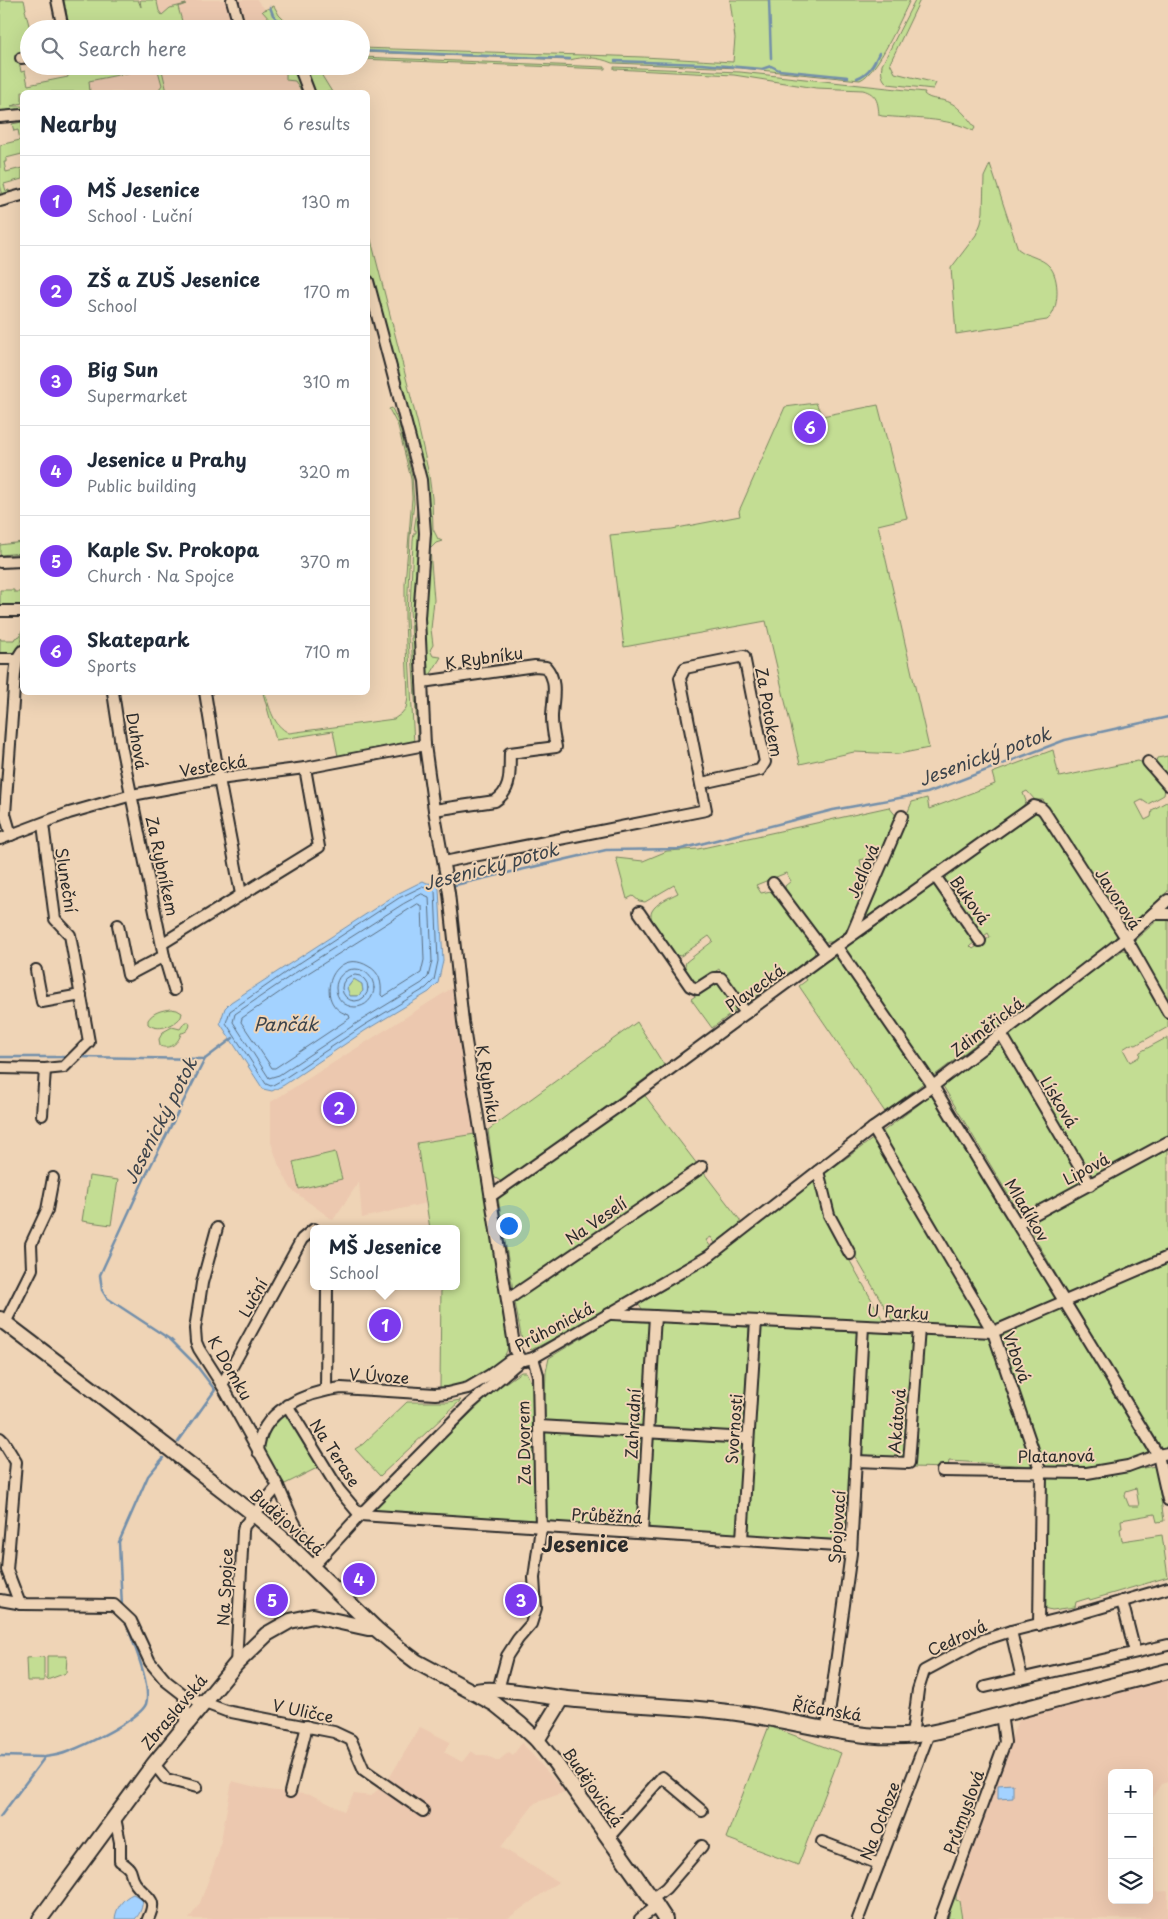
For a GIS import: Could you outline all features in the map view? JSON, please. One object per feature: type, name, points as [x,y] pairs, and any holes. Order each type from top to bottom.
[{"type":"main road","name":"Budějovická","points":[[3,1321],[255,1515],[375,1628],[417,1662],[495,1704],[513,1717],[556,1764],[665,1919]]},
{"type":"main road","name":"Zbraslavská","points":[[40,1919],[154,1764],[206,1703],[236,1664],[267,1634],[290,1621],[313,1616],[375,1628]]},
{"type":"main road","name":"Říčanská","points":[[474,1692],[498,1690],[562,1699],[744,1714],[861,1734],[912,1736],[929,1734],[1168,1671]]},
{"type":"main road","points":[[536,1740],[562,1699]]},
{"type":"street","points":[[57,0],[61,20]]},
{"type":"street","points":[[232,0],[238,20]]},
{"type":"street","points":[[303,75],[309,90]]},
{"type":"street","points":[[0,118],[20,115]]},
{"type":"street","points":[[0,201],[20,196]]},
{"type":"street","name":"K Rybníku","points":[[370,289],[421,480],[425,533],[419,618],[425,745],[434,810],[447,878],[463,1022],[507,1300],[516,1351],[521,1360]]},
{"type":"street","points":[[0,562],[20,561]]},
{"type":"street","points":[[0,611],[20,611]]},
{"type":"street","points":[[0,659],[20,655],[5,814],[11,834]]},
{"type":"street","name":"Za Potokem","points":[[444,862],[706,810],[680,678],[685,668],[744,656],[765,762],[760,770],[702,783]]},
{"type":"street","name":"K Rybníku","points":[[422,682],[535,666],[546,667],[552,674],[554,690],[552,719],[556,747],[510,753],[509,786],[504,796],[496,801],[434,810]]},
{"type":"street","name":"Duhová","points":[[114,695],[121,745],[132,795]]},
{"type":"street","points":[[205,695],[241,894]]},
{"type":"street","name":"Vestecká","points":[[0,839],[100,803],[132,795],[219,779],[305,768],[425,745]]},
{"type":"street","points":[[1148,762],[1168,785]]},
{"type":"street","name":"Za Rybníkem","points":[[163,943],[319,847],[305,768]]},
{"type":"street","name":"Za Rybníkem","points":[[132,795],[163,943],[164,956],[174,990]]},
{"type":"street","name":"Plavecká","points":[[491,1196],[643,1089],[826,954],[1030,808],[1038,806]]},
{"type":"street","name":"Javorová","points":[[1038,806],[1044,811],[1126,938],[1168,1012]]},
{"type":"street","name":"Jedlová","points":[[851,937],[902,816]]},
{"type":"street","name":"Sluneční","points":[[0,1068],[45,1069],[64,1067],[89,1042],[70,935],[55,919],[43,824]]},
{"type":"street","name":"Buková","points":[[935,876],[980,941]]},
{"type":"street","points":[[773,883],[826,954]]},
{"type":"street","name":"Zdiměřická","points":[[818,1171],[873,1128],[1002,1035],[1126,938],[1168,900]]},
{"type":"street","points":[[639,912],[690,986],[697,989],[714,978],[720,978],[746,1013]]},
{"type":"street","points":[[1153,914],[1168,914]]},
{"type":"street","points":[[118,925],[128,975],[164,956]]},
{"type":"street","name":"Mladíkov","points":[[837,947],[933,1086],[1018,1223],[1064,1302],[1163,1454],[1168,1500]]},
{"type":"street","points":[[36,970],[42,1002],[81,995]]},
{"type":"street","name":"Lísková","points":[[1002,1035],[1090,1184]]},
{"type":"street","points":[[42,1115],[45,1069]]},
{"type":"street","name":"Vrbová","points":[[873,1128],[993,1332],[1041,1473],[1039,1625]]},
{"type":"street","name":"Lipová","points":[[1018,1223],[1168,1142]]},
{"type":"street","name":"Na Veselí","points":[[507,1300],[702,1167]]},
{"type":"street","points":[[818,1171],[829,1215],[850,1254]]},
{"type":"street","name":"Průhonická","points":[[312,1567],[360,1515],[470,1404],[521,1360],[533,1358],[612,1314],[709,1256],[818,1171]]},
{"type":"street","name":"Budějovická","points":[[3,1321],[32,1269],[31,1244],[47,1210],[53,1178]]},
{"type":"street","name":"K Domku","points":[[217,1228],[202,1283],[195,1336],[198,1349],[222,1385],[278,1486],[301,1535]]},
{"type":"street","name":"Luční","points":[[222,1385],[302,1239],[310,1232]]},
{"type":"street","name":"U Parku","points":[[612,1314],[993,1332],[1168,1257]]},
{"type":"street","points":[[326,1390],[327,1290]]},
{"type":"street","name":"Zahradní","points":[[642,1533],[655,1316]]},
{"type":"street","name":"Svornosti","points":[[742,1539],[756,1321]]},
{"type":"street","name":"Spojovací","points":[[827,1729],[851,1547],[863,1326]]},
{"type":"street","name":"Akátová","points":[[856,1460],[909,1462],[919,1328]]},
{"type":"street","name":"Za Dvorem","points":[[498,1690],[507,1656],[531,1624],[536,1608],[534,1578],[540,1528],[539,1426],[538,1375],[533,1358]]},
{"type":"street","name":"V Úvoze","points":[[258,1452],[260,1439],[265,1429],[279,1411],[306,1396],[326,1390],[342,1388],[420,1394],[448,1394],[476,1384],[508,1361],[521,1360]]},
{"type":"street","name":"Na Terase","points":[[287,1405],[339,1490],[360,1515]]},
{"type":"street","points":[[539,1426],[748,1438]]},
{"type":"street","points":[[0,1438],[16,1462],[7,1570],[20,1604]]},
{"type":"street","name":"Platanová","points":[[942,1471],[1087,1473],[1128,1466],[1163,1454]]},
{"type":"street","points":[[255,1515],[278,1486]]},
{"type":"street","name":"Na Spojce","points":[[236,1664],[243,1531],[244,1526],[255,1515]]},
{"type":"street","name":"Průběžná","points":[[360,1515],[851,1547]]},
{"type":"street","name":"Cedrová","points":[[912,1736],[918,1690],[924,1671],[980,1641],[1168,1588]]},
{"type":"street","points":[[0,1600],[20,1604]]},
{"type":"street","points":[[1122,1601],[1135,1652]]},
{"type":"street","name":"V Uličce","points":[[20,1604],[114,1605],[131,1621],[150,1662],[166,1681],[184,1695],[226,1711],[334,1732],[351,1740],[364,1770],[423,1810]]},
{"type":"street","name":"Cedrová","points":[[1011,1631],[1022,1678]]},
{"type":"street","points":[[985,1686],[1168,1645]]},
{"type":"street","points":[[184,1695],[187,1725]]},
{"type":"street","name":"Průmyslová","points":[[940,1919],[1006,1742],[1001,1714]]},
{"type":"street","points":[[290,1792],[307,1726]]},
{"type":"street","name":"Na Ochoze","points":[[858,1919],[929,1734]]},
{"type":"street","points":[[154,1764],[166,1779],[197,1787]]},
{"type":"street","points":[[608,1838],[662,1777],[702,1811]]},
{"type":"street","points":[[114,1818],[120,1842],[120,1861],[131,1869],[135,1883],[152,1901],[153,1909],[148,1919]]},
{"type":"street","points":[[822,1842],[879,1864]]},
{"type":"street","points":[[640,1919],[702,1846]]},
{"type":"shaded area","points":[[141,0],[257,0],[274,20],[146,20]]},
{"type":"shaded area","points":[[120,75],[302,75],[308,90],[85,90],[83,82]]},
{"type":"shaded area","points":[[452,988],[457,1034],[475,1134],[417,1144],[426,1203],[362,1218],[359,1182],[333,1220],[292,1190],[279,1166],[271,1142],[271,1102]]},
{"type":"shaded area","points":[[1168,1679],[1168,1782],[1161,1784],[1153,1796],[1153,1769],[1108,1769],[1108,1904],[1153,1904],[1153,1833],[1157,1892],[1168,1891],[1168,1919],[962,1919],[959,1895],[956,1895],[955,1891],[1018,1720]]},
{"type":"shaded area","points":[[420,1727],[450,1742],[444,1752],[462,1762],[471,1751],[477,1755],[485,1755],[498,1761],[509,1752],[513,1755],[522,1743],[565,1792],[535,1803],[501,1847],[558,1882],[507,1919],[189,1919],[200,1903],[219,1851],[232,1781],[268,1790],[312,1795],[344,1811],[354,1794],[371,1796],[388,1780]]},
{"type":"green space","points":[[0,0],[24,0],[28,20],[20,20],[20,55],[18,56],[20,75],[26,75],[28,85],[68,77],[68,75],[118,75],[89,81],[90,90],[20,90],[20,104],[11,106],[20,106],[20,109],[0,114]]},
{"type":"green space","points":[[64,0],[138,0],[141,7],[140,0],[154,0],[157,2],[162,15],[170,8],[186,4],[178,7],[182,20],[65,20],[67,17],[66,9],[63,9],[65,6]]},
{"type":"green space","points":[[730,0],[910,0],[881,56],[867,75],[860,80],[740,68],[612,63],[602,59],[591,58],[570,60],[370,52],[370,48],[630,56],[733,62],[735,38]]},
{"type":"green space","points":[[915,0],[920,0],[890,63],[895,73],[936,83],[933,89],[888,84],[882,75],[882,65]]},
{"type":"green space","points":[[274,6],[284,20],[270,20],[262,11]]},
{"type":"green space","points":[[370,57],[605,67],[605,69],[370,59]]},
{"type":"green space","points":[[614,67],[740,72],[925,92],[924,94],[930,98],[948,101],[954,105],[975,128],[973,131],[963,126],[941,121],[879,115],[876,99],[863,90],[816,88],[734,75],[614,69]]},
{"type":"green space","points":[[159,75],[163,75],[167,90],[158,90],[162,85]]},
{"type":"green space","points":[[286,75],[301,75],[307,90],[301,90],[295,81],[286,80]]},
{"type":"green space","points":[[308,75],[322,75],[331,90],[314,90]]},
{"type":"green space","points":[[20,122],[20,140],[18,130],[14,131],[12,124]]},
{"type":"green space","points":[[20,140],[20,154],[6,158],[6,162],[4,162],[6,172],[20,168],[20,180],[4,184],[6,191],[9,190],[10,195],[0,198],[0,193],[2,192],[0,185],[0,145]]},
{"type":"green space","points":[[990,164],[1018,249],[1043,261],[1053,271],[1057,285],[1056,302],[1051,316],[1047,320],[956,334],[951,268],[976,235],[981,223],[984,177]]},
{"type":"green space","points":[[370,236],[429,475],[433,529],[438,539],[442,541],[436,543],[430,549],[434,600],[431,629],[433,645],[430,650],[433,656],[441,657],[429,677],[427,677],[422,630],[427,530],[386,333],[370,278]]},
{"type":"green space","points":[[816,403],[822,416],[878,405],[907,518],[878,525],[929,748],[899,754],[854,752],[800,764],[766,621],[624,647],[610,535],[672,529],[740,516],[739,511],[785,407]]},
{"type":"green space","points":[[392,408],[399,424],[412,476],[414,503],[410,537],[407,619],[414,744],[338,756],[333,731],[276,740],[264,695],[266,695],[279,726],[289,733],[394,719],[406,708],[408,698],[405,584],[412,498],[411,479],[398,426],[389,409]]},
{"type":"green space","points":[[416,472],[421,518],[421,739],[418,742],[410,610],[413,541],[414,533],[416,533],[416,530],[414,530],[418,505]]},
{"type":"green space","points":[[20,542],[20,553],[0,555],[0,545]]},
{"type":"green space","points":[[0,590],[20,592],[20,606],[0,606]]},
{"type":"green space","points":[[20,636],[20,646],[18,649],[12,653],[0,654],[0,638],[1,640],[14,640]]},
{"type":"green space","points":[[1053,750],[1059,777],[1138,761],[1165,789],[1164,795],[1148,804],[1142,800],[1136,803],[1145,820],[1151,817],[1152,810],[1168,801],[1168,891],[1131,925],[1126,927],[1122,924],[1043,800],[1035,800],[1027,791],[1023,793],[1026,801],[1023,806],[861,924],[912,802],[927,798],[929,809],[995,784],[992,773]]},
{"type":"green space","points":[[1168,756],[1168,779],[1155,764],[1157,758]]},
{"type":"green space","points":[[889,807],[897,817],[881,855],[860,860],[862,868],[877,864],[850,928],[832,942],[822,940],[786,892],[785,886],[791,881],[786,873],[756,885],[761,893],[771,891],[775,893],[816,947],[814,955],[747,1003],[743,1002],[719,969],[698,983],[692,982],[684,969],[686,962],[713,941],[709,936],[681,956],[674,955],[655,927],[651,915],[657,905],[678,893],[674,885],[645,902],[639,901],[633,896],[627,899],[616,858],[643,861],[667,851],[698,849]]},
{"type":"green space","points":[[1037,810],[1041,813],[1117,935],[1114,940],[933,1075],[847,954],[846,949],[849,944],[929,886],[934,885],[975,939],[974,943],[970,946],[973,949],[990,937],[988,933],[984,936],[980,935],[944,884],[943,878],[946,873],[1032,811]]},
{"type":"green space","points":[[1159,919],[1168,919],[1168,1003],[1134,944],[1135,940]]},
{"type":"green space","points":[[1123,950],[1128,951],[1168,1021],[1168,1027],[1136,1045],[1131,1044],[1123,1049],[1130,1062],[1139,1057],[1140,1052],[1168,1037],[1168,1138],[1094,1177],[1089,1176],[1009,1040],[1010,1035]]},
{"type":"green space","points":[[836,957],[840,959],[925,1082],[885,1112],[799,986],[807,980],[804,976],[830,958]]},
{"type":"green space","points":[[354,979],[362,984],[363,991],[358,996],[349,996],[347,988]]},
{"type":"green space","points":[[714,983],[718,983],[738,1009],[712,1028],[691,999]]},
{"type":"green space","points":[[171,1009],[182,1013],[181,1017],[174,1023],[161,1028],[148,1024],[148,1020],[155,1013]]},
{"type":"green space","points":[[185,1022],[189,1022],[189,1028],[181,1033],[174,1045],[160,1046],[159,1039],[163,1032],[172,1027],[180,1029]]},
{"type":"green space","points":[[637,1022],[664,1065],[502,1182],[494,1177],[488,1130]]},
{"type":"green space","points":[[997,1045],[1002,1046],[1081,1180],[1080,1185],[1021,1216],[943,1086]]},
{"type":"green space","points":[[643,1093],[697,1164],[513,1290],[498,1198]]},
{"type":"green space","points":[[934,1093],[1057,1300],[994,1327],[882,1132]]},
{"type":"green space","points":[[475,1134],[508,1347],[499,1363],[490,1370],[470,1381],[449,1388],[440,1389],[441,1290],[460,1290],[460,1225],[429,1225],[417,1143]]},
{"type":"green space","points":[[874,1138],[982,1325],[980,1327],[894,1323],[833,1218],[823,1175]]},
{"type":"green space","points":[[1168,1148],[1168,1251],[1068,1295],[1026,1223]]},
{"type":"green space","points":[[335,1152],[342,1179],[299,1189],[293,1162]]},
{"type":"green space","points":[[701,1173],[704,1173],[740,1220],[740,1224],[715,1243],[711,1237],[706,1240],[711,1247],[571,1330],[531,1350],[522,1341],[515,1302],[517,1299]]},
{"type":"green space","points":[[89,1176],[118,1180],[111,1225],[82,1221]]},
{"type":"green space","points":[[817,1179],[827,1220],[883,1320],[882,1323],[644,1312],[639,1304],[709,1263]]},
{"type":"green space","points":[[1168,1261],[1168,1447],[1159,1448],[1073,1303]]},
{"type":"green space","points":[[1062,1308],[1149,1453],[1097,1466],[1071,1468],[1043,1467],[1000,1335]]},
{"type":"green space","points":[[611,1320],[649,1322],[642,1427],[544,1421],[546,1372],[549,1358]]},
{"type":"green space","points":[[658,1322],[749,1327],[743,1433],[652,1428]]},
{"type":"green space","points":[[759,1327],[858,1332],[846,1540],[747,1535]]},
{"type":"green space","points":[[868,1331],[916,1333],[905,1459],[861,1457]]},
{"type":"green space","points":[[923,1334],[991,1337],[1033,1466],[949,1461],[948,1468],[913,1467]]},
{"type":"green space","points":[[521,1372],[526,1372],[533,1386],[536,1522],[374,1512],[372,1508],[495,1390]]},
{"type":"green space","points":[[461,1400],[380,1476],[355,1449],[363,1444],[407,1402],[448,1402]]},
{"type":"green space","points":[[287,1412],[321,1466],[281,1486],[262,1447],[271,1426]]},
{"type":"green space","points":[[544,1431],[642,1437],[637,1528],[544,1522]]},
{"type":"green space","points":[[652,1437],[743,1443],[737,1534],[646,1529]]},
{"type":"green space","points":[[1155,1466],[1164,1521],[1157,1522],[1155,1514],[1121,1520],[1122,1528],[1120,1529],[1122,1541],[1162,1535],[1168,1577],[1090,1600],[1089,1598],[1076,1602],[1075,1607],[1052,1610],[1045,1608],[1045,1480],[1050,1478],[1091,1477]],"holes":[[[1136,1488],[1139,1506],[1129,1506],[1125,1496],[1126,1491]]]},
{"type":"green space","points":[[47,1656],[67,1656],[66,1673],[47,1680]]},
{"type":"green space","points":[[44,1657],[44,1681],[27,1681],[26,1658]]},
{"type":"green space","points":[[769,1726],[841,1753],[798,1865],[726,1838]]},
{"type":"green space","points":[[956,1894],[962,1919],[948,1919],[952,1898]]},
{"type":"water","name":"Pančák","points":[[423,881],[437,884],[439,889],[443,961],[438,983],[429,992],[366,1030],[284,1085],[272,1091],[263,1089],[220,1023],[225,1008],[231,1002],[397,894]],"holes":[[[354,979],[362,984],[363,991],[358,996],[350,996],[347,988]]]},
{"type":"water","points":[[1013,1784],[1013,1798],[998,1799],[998,1785]]},
{"type":"water","points":[[133,1894],[143,1899],[141,1910],[137,1917],[135,1919],[115,1919],[121,1904]]},
{"type":"waterway","points":[[769,0],[771,58]]},
{"type":"waterway","points":[[270,7],[278,20]]},
{"type":"waterway","points":[[370,51],[570,59]]},
{"type":"waterway","points":[[857,78],[868,71],[879,53]]},
{"type":"waterway","points":[[615,61],[702,64],[762,69],[771,66],[779,70],[848,77]]},
{"type":"waterway","name":"Jesenický potok","points":[[451,886],[606,850],[681,849],[833,810],[927,793],[1065,740],[1168,717]]},
{"type":"waterway","name":"Jesenický potok","points":[[178,1442],[215,1390],[196,1365],[171,1340],[107,1298],[102,1290],[100,1275],[145,1177],[205,1059],[233,1038]]},
{"type":"waterway","points":[[0,1057],[68,1057]]},
{"type":"waterway","points":[[79,1057],[205,1059]]},
{"type":"waterway","name":"Jesenický potok","points":[[122,1607],[119,1542],[148,1476],[163,1458]]},
{"type":"waterway","name":"Jesenický potok","points":[[0,1817],[45,1757],[64,1753],[98,1738],[134,1717],[146,1704],[147,1696],[144,1675],[126,1622]]},
{"type":"waterway","points":[[0,1756],[43,1757]]},
{"type":"place","name":"Skatepark","points":[[810,427]]},
{"type":"place","name":"ZŠ a ZUŠ Jesenice","points":[[339,1108]]},
{"type":"place","name":"MŠ Jesenice","points":[[385,1325]]},
{"type":"place","name":"Jesenice u Prahy","points":[[359,1579]]},
{"type":"place","name":"Kaple Sv. Prokopa","points":[[272,1600]]},
{"type":"place","name":"Big Sun","points":[[521,1600]]},
{"type":"district","name":"Jesenice","points":[[585,1545]]}]
